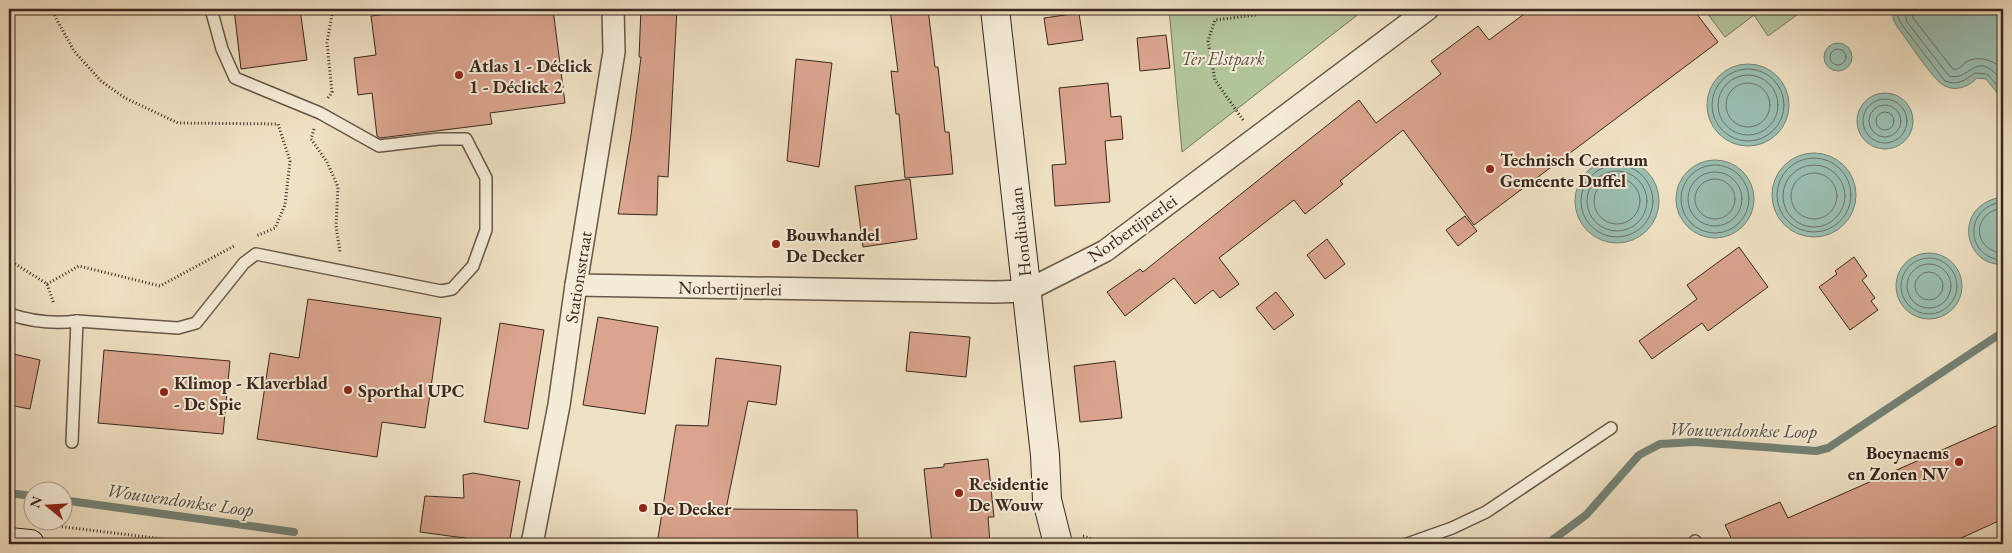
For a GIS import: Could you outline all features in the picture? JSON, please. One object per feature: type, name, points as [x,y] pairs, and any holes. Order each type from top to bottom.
[{"type":"street","name":"Stationsstraat","points":[[532,544],[559,405],[576,286],[614,52],[613,9]]},
{"type":"street","name":"Hondiuslaan","points":[[995,9],[1045,455],[1047,500],[1058,544]]},
{"type":"street","name":"Norbertijnerlei","points":[[576,286],[1026,291],[1105,251],[1426,10]]},
{"type":"street","name":"Hondiuslaan","points":[[1045,455],[1077,544]]},
{"type":"street","points":[[9,542],[38,535]]},
{"type":"lane","points":[[9,314],[61,323],[77,321],[178,328],[196,323],[244,262],[256,254],[441,291],[452,289],[473,266],[486,230],[486,178],[466,139],[379,146],[320,113],[235,78],[222,49],[211,9]]},
{"type":"lane","points":[[72,442],[77,321]]},
{"type":"lane","points":[[1407,544],[1452,528],[1486,512],[1611,428]]},
{"type":"path","points":[[51,9],[74,51],[101,81],[125,98],[178,123],[278,124],[290,161],[285,205],[275,228],[252,237]]},
{"type":"path","points":[[1256,139],[1215,80],[1208,41],[1215,20],[1256,15],[1266,9]]},
{"type":"path","points":[[9,260],[47,284],[79,266],[160,286],[236,244]]},
{"type":"path","points":[[38,535],[204,544]]},
{"type":"green space","name":"Ter Elstpark","points":[[1169,9],[1365,9],[1182,152]]},
{"type":"green space","points":[[1704,9],[1805,9],[1768,36],[1754,15],[1725,37]]},
{"type":"water","points":[[1893,9],[2003,9],[2003,100],[1986,79],[1977,78],[1967,86],[1958,88],[1949,88],[1940,83],[1898,28],[1893,19]]},
{"type":"water","points":[[1838,43],[1848,47],[1852,57],[1848,67],[1838,71],[1828,67],[1824,57],[1828,47]]},
{"type":"water","points":[[1740,64],[1756,64],[1771,71],[1782,82],[1789,97],[1786,121],[1777,134],[1756,146],[1740,146],[1725,139],[1714,128],[1707,113],[1707,97],[1714,82],[1725,71]]},
{"type":"water","points":[[1885,93],[1900,98],[1908,106],[1913,121],[1908,136],[1900,144],[1885,149],[1870,144],[1862,136],[1857,121],[1862,106],[1870,98]]},
{"type":"water","points":[[1814,153],[1830,156],[1844,165],[1853,179],[1856,195],[1853,211],[1844,225],[1830,234],[1814,237],[1798,234],[1784,225],[1775,211],[1772,195],[1775,179],[1784,165],[1798,156]]},
{"type":"water","points":[[1617,159],[1640,166],[1652,178],[1659,201],[1652,224],[1640,236],[1617,243],[1594,236],[1582,224],[1575,201],[1582,178],[1594,166]]},
{"type":"water","points":[[1715,160],[1730,163],[1742,172],[1751,184],[1754,199],[1751,214],[1742,226],[1730,235],[1715,238],[1700,235],[1688,226],[1679,214],[1676,199],[1679,184],[1688,172],[1700,163]]},
{"type":"water","points":[[2003,198],[2003,264],[1990,263],[1980,257],[1973,247],[1969,236],[1969,224],[1975,212],[1985,203]]},
{"type":"water","points":[[1922,253],[1936,253],[1948,258],[1957,267],[1962,279],[1960,299],[1953,310],[1936,319],[1922,319],[1910,314],[1901,305],[1896,293],[1896,279],[1901,267],[1910,258]]},
{"type":"building","points":[[234,9],[300,9],[307,60],[241,69]]},
{"type":"building","name":"Atlas 1 - Déclick 1 - Déclick 2","points":[[427,9],[553,9],[565,103],[490,113],[492,124],[380,138],[377,136],[372,93],[358,95],[354,58],[376,55],[371,16]]},
{"type":"building","points":[[641,9],[677,9],[668,177],[658,176],[657,215],[618,214],[641,57],[639,57]]},
{"type":"building","points":[[890,9],[928,9],[935,67],[938,67],[945,132],[949,132],[953,174],[905,178],[899,114],[896,114],[891,71],[898,72]]},
{"type":"building","name":"Technisch Centrum Gemeente Duffel","points":[[1531,9],[1693,9],[1718,42],[1474,225],[1403,130],[1340,181],[1343,184],[1305,214],[1294,200],[1219,258],[1239,284],[1220,298],[1213,290],[1195,304],[1174,278],[1125,316],[1107,292],[1140,269],[1143,272],[1359,100],[1376,123],[1441,74],[1431,61],[1478,26],[1489,40]]},
{"type":"building","points":[[1079,13],[1083,40],[1048,45],[1044,18]]},
{"type":"building","points":[[1166,35],[1170,68],[1140,71],[1137,38]]},
{"type":"building","points":[[796,59],[832,63],[819,167],[787,161]]},
{"type":"building","points":[[1108,83],[1111,117],[1121,116],[1123,139],[1105,141],[1110,202],[1055,206],[1052,165],[1066,164],[1059,88]]},
{"type":"building","points":[[910,179],[917,239],[863,247],[855,186]]},
{"type":"building","points":[[1465,216],[1477,231],[1458,246],[1446,230]]},
{"type":"building","points":[[1327,239],[1345,264],[1325,279],[1307,255]]},
{"type":"building","points":[[1739,247],[1768,287],[1708,331],[1702,323],[1652,359],[1639,341],[1697,299],[1687,285]]},
{"type":"building","points":[[1854,257],[1867,276],[1862,280],[1875,298],[1871,301],[1878,310],[1850,330],[1819,287],[1837,274],[1835,271]]},
{"type":"building","points":[[1276,292],[1294,315],[1274,330],[1256,308]]},
{"type":"building","name":"Sporthal UPC","points":[[308,299],[441,318],[425,428],[382,422],[377,457],[257,439],[270,353],[299,358]]},
{"type":"building","points":[[598,317],[658,327],[645,414],[583,405]]},
{"type":"building","points":[[500,323],[544,330],[528,429],[484,422]]},
{"type":"building","points":[[910,332],[970,337],[966,377],[906,371]]},
{"type":"building","name":"Klimop - Klaverblad - De Spie","points":[[104,350],[230,361],[223,434],[98,423]]},
{"type":"building","points":[[9,353],[40,360],[30,409],[9,405]]},
{"type":"building","points":[[716,358],[781,366],[776,405],[748,401],[726,509],[857,510],[858,544],[657,544],[676,425],[708,426]]},
{"type":"building","points":[[1115,361],[1122,418],[1080,422],[1074,366]]},
{"type":"building","name":"Boeynaems en Zonen NV","points":[[2003,423],[2003,519],[1948,544],[1734,544],[1725,525],[1780,502],[1788,518]]},
{"type":"building","name":"Residentie De Wouw","points":[[988,459],[994,517],[988,517],[990,544],[932,544],[924,469],[944,467],[944,464]]},
{"type":"building","points":[[473,473],[520,481],[509,544],[420,532],[425,496],[464,498],[463,475]]},
{"type":"waterway","name":"Wouwendonkse Loop","points":[[1547,544],[1586,515],[1639,455],[1660,444],[1695,442],[1816,451],[1828,448],[2003,332]]},
{"type":"waterway","name":"Wouwendonkse Loop","points":[[9,493],[22,495]]},
{"type":"waterway","name":"Wouwendonkse Loop","points":[[72,501],[294,532]]},
{"type":"place","name":"Atlas 1 - Déclick 1 - Déclick 2","points":[[459,75]]},
{"type":"place","name":"Technisch Centrum Gemeente Duffel","points":[[1490,169]]},
{"type":"place","name":"Bouwhandel De Decker","points":[[776,244]]},
{"type":"place","name":"Sporthal UPC","points":[[348,390]]},
{"type":"place","name":"Klimop - Klaverblad - De Spie","points":[[164,392]]},
{"type":"place","name":"Boeynaems en Zonen NV","points":[[1959,462]]},
{"type":"place","name":"Residentie De Wouw","points":[[959,493]]},
{"type":"place","name":"De Decker","points":[[643,508]]}]
